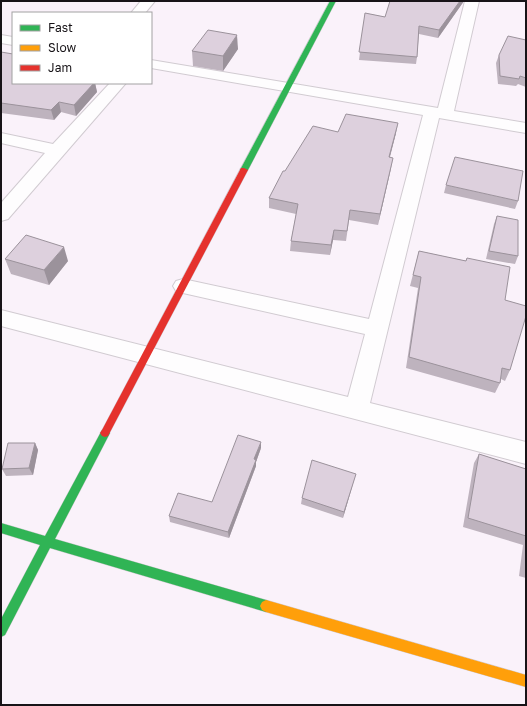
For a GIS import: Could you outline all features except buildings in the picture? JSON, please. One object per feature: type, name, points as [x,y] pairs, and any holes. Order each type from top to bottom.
[{"type":"street","points":[[139,12],[148,1]]},
{"type":"street","points":[[1,631],[333,1]]},
{"type":"street","points":[[357,408],[377,329],[438,113],[472,1]]},
{"type":"street","points":[[1,39],[12,41]]},
{"type":"street","points":[[152,64],[526,128]]},
{"type":"street","points":[[1,215],[117,84]]},
{"type":"street","points":[[1,138],[57,150]]},
{"type":"street","points":[[183,286],[377,329]]},
{"type":"street","points":[[1,318],[526,452]]},
{"type":"street","points":[[1,528],[48,543],[526,681]]},
{"type":"traffic: fast","points":[[244,170],[333,1]]},
{"type":"traffic: fast","points":[[1,631],[105,433]]},
{"type":"traffic: fast","points":[[1,528],[266,606]]},
{"type":"traffic: slow","points":[[266,606],[526,681]]},
{"type":"traffic: jam","points":[[105,433],[244,170]]}]
